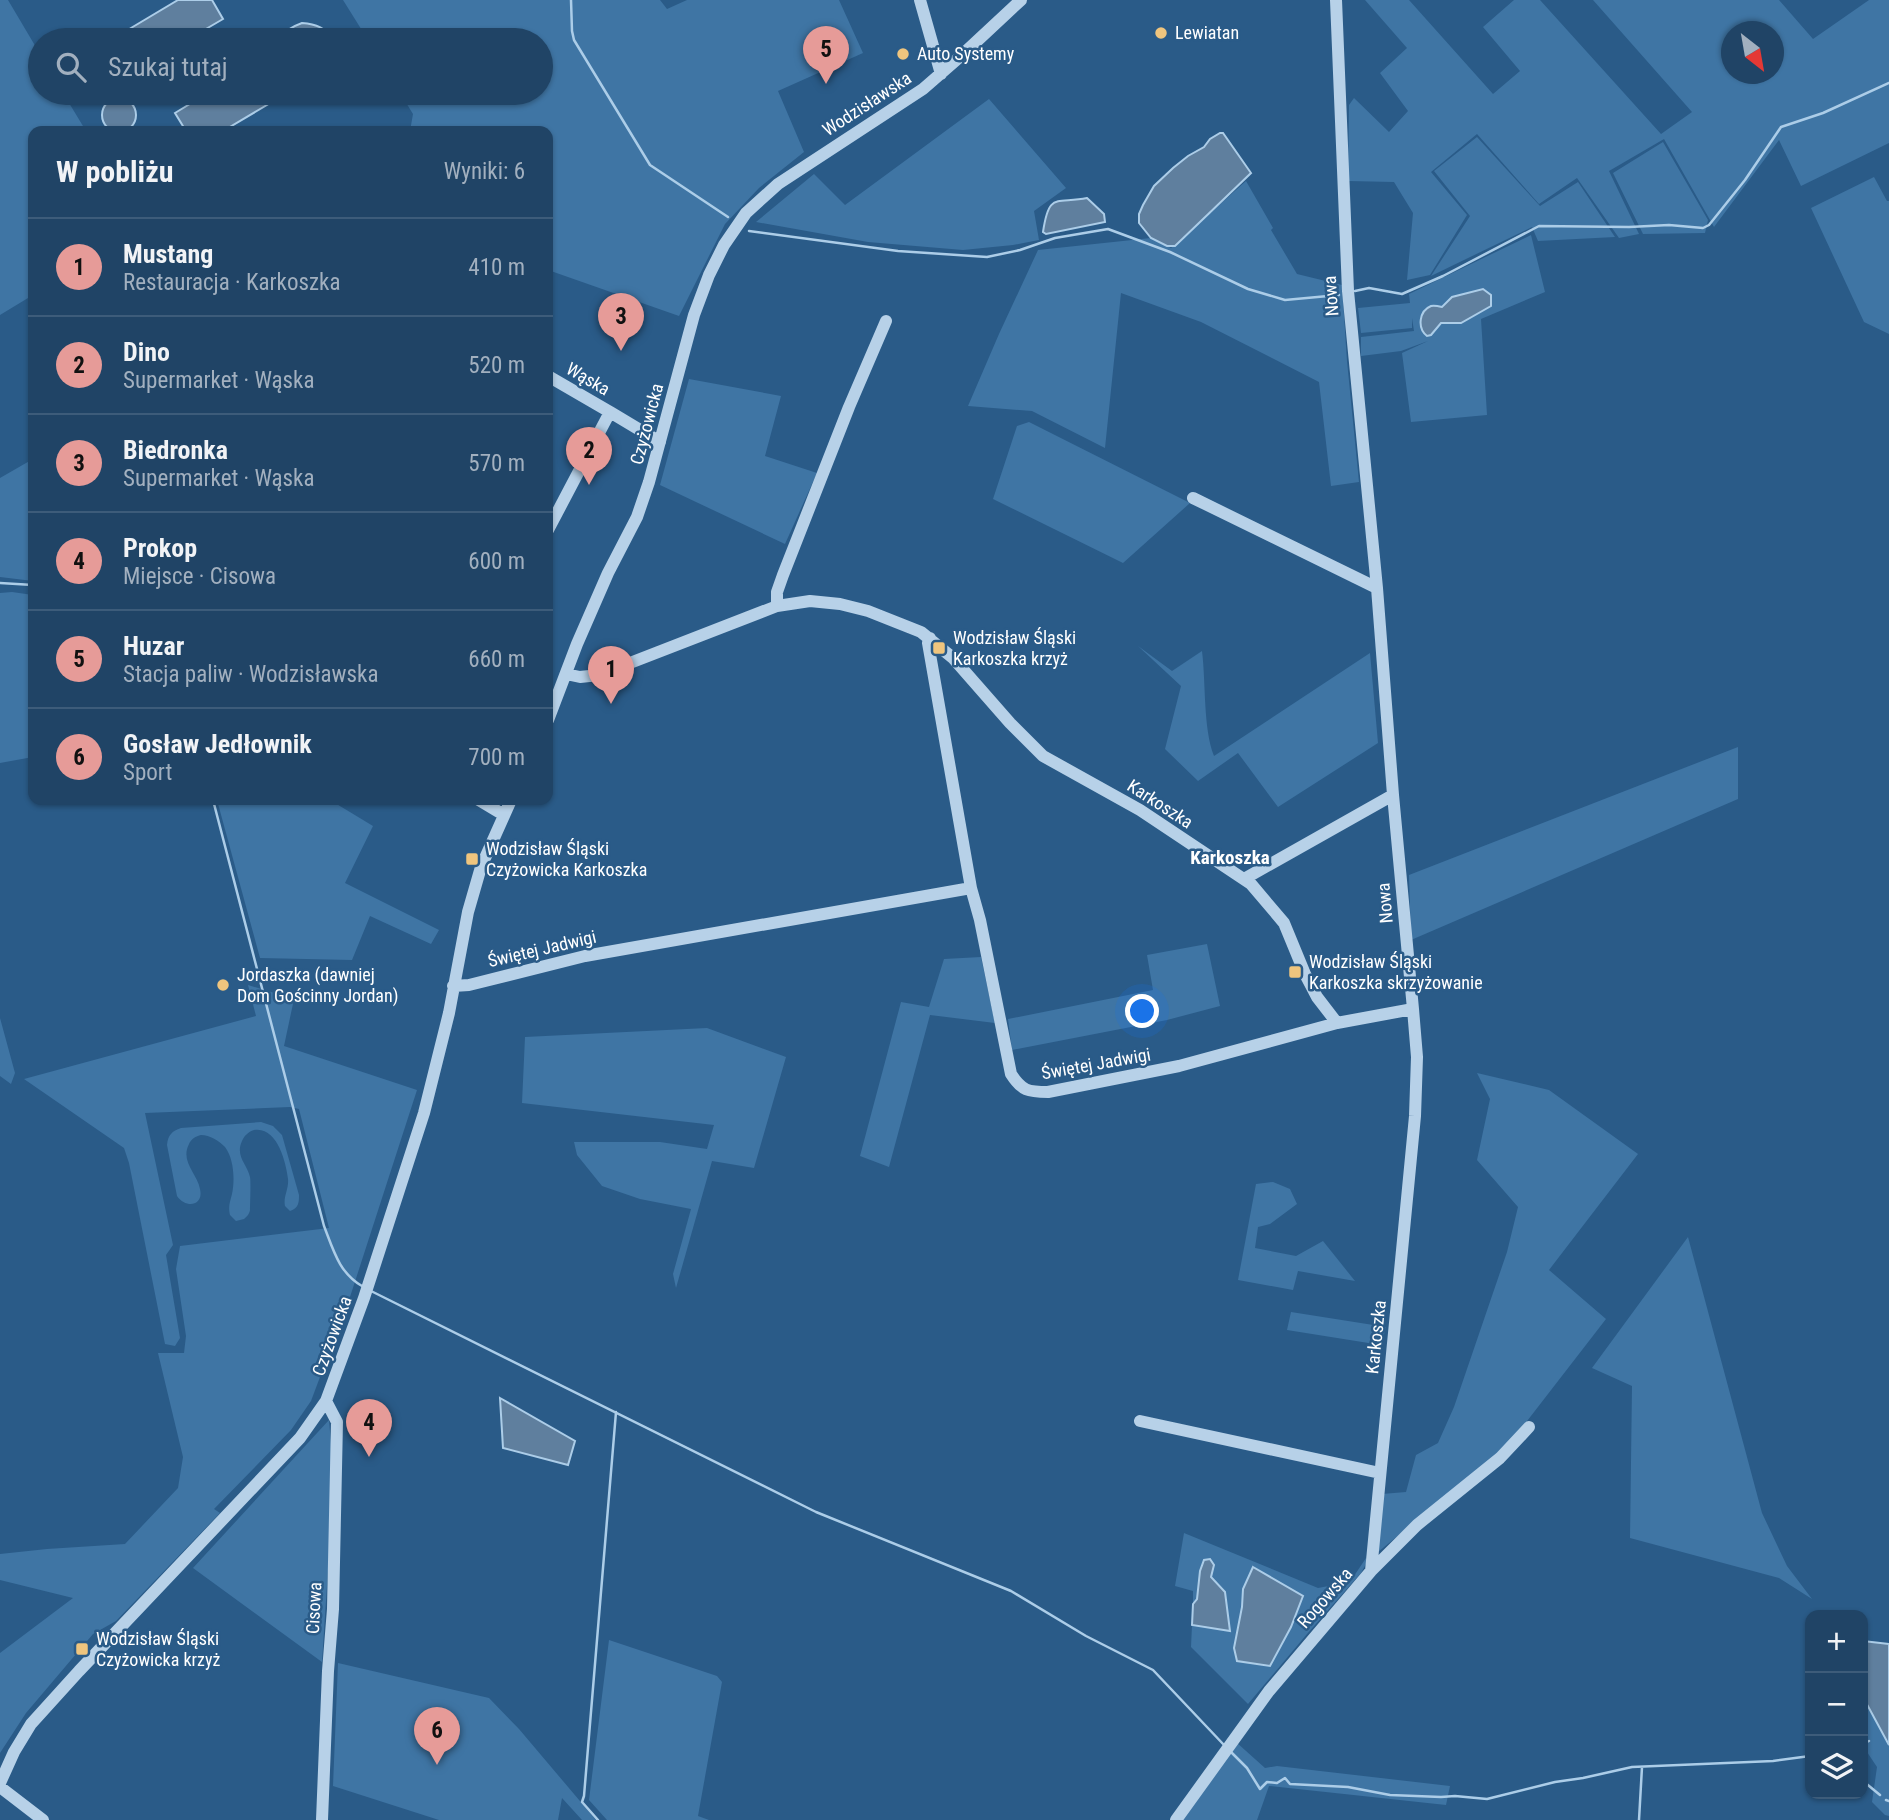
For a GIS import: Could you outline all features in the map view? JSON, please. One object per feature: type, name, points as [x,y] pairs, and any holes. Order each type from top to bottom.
[{"type":"street","points":[[920,0],[941,74]]},
{"type":"street","name":"Wodzisławska","points":[[811,162],[900,105],[941,74],[1021,0]]},
{"type":"street","name":"Nowa","points":[[1336,0],[1348,291],[1377,588],[1413,1009]]},
{"type":"street","name":"Czyżowicka","points":[[553,707],[649,482],[694,315],[709,275],[724,244],[746,213],[778,184],[811,162]]},
{"type":"street","points":[[777,606],[783,575],[886,321]]},
{"type":"street","name":"Wąska","points":[[553,379],[660,442]]},
{"type":"street","name":"Wąska","points":[[553,520],[610,412]]},
{"type":"street","points":[[1193,498],[1377,588]]},
{"type":"street","name":"Karkoszka","points":[[566,674],[580,677],[599,675],[777,606],[810,601],[840,604],[894,620],[930,638],[953,658],[1043,756],[1140,810],[1244,879],[1284,923],[1317,997],[1337,1023]]},
{"type":"street","name":"Świętej Jadwigi","points":[[930,638],[928,643],[971,888],[1011,1074],[1019,1086],[1032,1092],[1048,1092],[1179,1066],[1337,1023]]},
{"type":"street","points":[[1244,879],[1393,794]]},
{"type":"street","points":[[487,805],[504,815]]},
{"type":"street","name":"Czyżowicka","points":[[0,1785],[14,1752],[31,1724],[300,1438],[326,1401],[364,1298],[424,1113],[449,1013],[468,912],[481,867],[509,805]]},
{"type":"street","name":"Świętej Jadwigi","points":[[453,986],[470,985],[585,956],[971,888]]},
{"type":"street","points":[[1337,1023],[1413,1009]]},
{"type":"street","name":"Karkoszka","points":[[1371,1571],[1415,1116],[1417,1057],[1413,1009]]},
{"type":"street","name":"Cisowa","points":[[322,1820],[333,1609],[337,1422],[326,1401]]},
{"type":"street","points":[[1140,1421],[1380,1473]]},
{"type":"street","name":"Rogowska","points":[[1176,1820],[1269,1691],[1371,1571],[1417,1525],[1500,1458],[1529,1427]]},
{"type":"street","points":[[0,1785],[43,1820]]},
{"type":"shaded area","points":[[0,0],[8,0],[28,34],[28,105],[70,105],[83,126],[28,126],[28,298],[0,315]]},
{"type":"shaded area","points":[[178,0],[212,0],[223,19],[208,28],[131,28]]},
{"type":"shaded area","points":[[343,0],[660,0],[667,9],[687,0],[839,0],[863,53],[778,91],[804,152],[759,188],[725,224],[679,316],[553,272],[553,126],[411,126],[413,114],[407,105],[553,105],[553,28],[360,28]]},
{"type":"shaded area","points":[[1365,0],[1409,0],[1493,94],[1520,71],[1483,27],[1514,0],[1540,0],[1661,134],[1692,112],[1593,0],[1779,0],[1813,39],[1869,0],[1889,0],[1889,143],[1801,186],[1779,140],[1714,227],[1664,139],[1609,171],[1639,234],[1619,238],[1577,178],[1539,204],[1477,134],[1431,172],[1467,215],[1430,275],[1407,280],[1413,213],[1394,182],[1348,181],[1349,105],[1354,98],[1389,132],[1408,111],[1380,73],[1407,48]]},
{"type":"shaded area","points":[[302,23],[322,28],[292,28]]},
{"type":"shaded area","points":[[989,99],[1066,188],[1034,211],[1039,240],[963,250],[868,242],[756,222],[814,174],[845,205]]},
{"type":"shaded area","points":[[106,105],[132,105],[135,121],[132,126],[106,126],[103,121]]},
{"type":"shaded area","points":[[188,105],[267,105],[231,126],[183,126],[175,113]]},
{"type":"shaded area","points":[[1223,133],[1251,173],[1175,246],[1167,246],[1151,238],[1139,223],[1139,214],[1154,186],[1173,168]]},
{"type":"shaded area","points":[[1477,137],[1540,206],[1578,182],[1615,237],[1538,241],[1532,227],[1431,276],[1470,216],[1434,171]]},
{"type":"shaded area","points":[[1663,142],[1708,220],[1705,233],[1643,234],[1613,173]]},
{"type":"shaded area","points":[[1874,177],[1889,201],[1889,334],[1864,322],[1811,208]]},
{"type":"shaded area","points":[[1246,181],[1297,274],[1342,285],[1359,482],[1331,486],[1319,382],[1201,322],[1121,293],[1105,448],[1032,411],[968,406],[1038,250],[1151,238],[1171,248]]},
{"type":"shaded area","points":[[1087,198],[1104,214],[1105,222],[1046,234],[1043,232],[1051,205],[1055,202]]},
{"type":"shaded area","points":[[1531,235],[1545,292],[1481,319],[1487,415],[1411,422],[1402,353],[1428,341],[1401,351],[1361,356],[1361,337],[1414,331],[1412,318],[1412,328],[1361,333],[1358,308],[1410,303],[1409,294]]},
{"type":"shaded area","points":[[1483,289],[1491,295],[1491,306],[1461,323],[1441,323],[1431,335],[1424,333],[1421,320],[1427,308],[1442,307],[1452,297]]},
{"type":"shaded area","points":[[689,379],[781,396],[765,456],[817,473],[785,544],[660,485]]},
{"type":"shaded area","points":[[1029,422],[1190,503],[1123,563],[993,499],[1017,426]]},
{"type":"shaded area","points":[[28,462],[28,580],[0,577],[0,478]]},
{"type":"shaded area","points":[[0,593],[28,594],[28,758],[0,763]]},
{"type":"shaded area","points":[[1138,646],[1172,671],[1202,651],[1206,719],[1214,756],[1370,653],[1378,743],[1278,807],[1238,753],[1198,781],[1165,749],[1181,686]]},
{"type":"shaded area","points":[[1738,747],[1738,799],[1411,940],[1409,875]]},
{"type":"shaded area","points":[[218,805],[338,805],[373,826],[345,883],[439,930],[431,944],[370,916],[352,960],[260,958]]},
{"type":"shaded area","points":[[1207,944],[1220,1006],[1167,1020],[1012,1050],[1008,1019],[1153,990],[1147,955]]},
{"type":"shaded area","points":[[981,957],[995,1023],[930,1015],[889,1167],[860,1156],[901,1002],[929,1007],[944,959]]},
{"type":"shaded area","points":[[248,985],[294,999],[284,1046],[417,1090],[350,1297],[311,1401],[291,1430],[214,1509],[220,1513],[116,1621],[93,1634],[26,1713],[0,1753],[0,1653],[73,1598],[0,1580],[0,1554],[125,1544],[178,1488],[183,1457],[158,1353],[184,1353],[186,1336],[176,1269],[180,1246],[329,1228],[299,1109],[290,1107],[145,1113],[173,1245],[166,1255],[180,1338],[175,1346],[165,1344],[124,1148],[24,1079],[256,1016]]},
{"type":"shaded area","points":[[0,1018],[15,1073],[11,1084],[0,1076]]},
{"type":"shaded area","points":[[707,1028],[786,1057],[754,1168],[712,1161],[676,1288],[673,1274],[691,1209],[640,1199],[602,1186],[577,1155],[574,1142],[660,1142],[707,1149],[714,1125],[522,1103],[525,1037]]},
{"type":"shaded area","points":[[1477,1073],[1549,1090],[1638,1154],[1549,1270],[1606,1319],[1507,1447],[1378,1552],[1382,1494],[1406,1492],[1416,1455],[1438,1443],[1454,1407],[1507,1252],[1518,1207],[1477,1160],[1490,1099]]},
{"type":"shaded area","points":[[261,1122],[273,1126],[282,1135],[299,1195],[295,1208],[290,1211],[285,1206],[288,1179],[279,1147],[269,1134],[262,1130],[248,1133],[240,1146],[250,1179],[250,1210],[244,1219],[236,1221],[230,1215],[233,1176],[228,1152],[208,1136],[194,1138],[186,1156],[200,1189],[199,1199],[189,1204],[177,1196],[167,1145],[171,1134],[181,1128]]},
{"type":"shaded area","points":[[1273,1182],[1290,1189],[1297,1204],[1270,1224],[1258,1227],[1255,1248],[1296,1256],[1323,1241],[1355,1281],[1298,1271],[1293,1290],[1238,1280],[1256,1184]]},
{"type":"shaded area","points":[[1688,1237],[1762,1513],[1787,1566],[1812,1599],[1779,1578],[1630,1538],[1632,1386],[1592,1368]]},
{"type":"shaded area","points":[[1291,1312],[1386,1327],[1381,1345],[1287,1330]]},
{"type":"shaded area","points":[[500,1398],[575,1441],[568,1465],[503,1448]]},
{"type":"shaded area","points":[[329,1420],[334,1478],[322,1662],[193,1568]]},
{"type":"shaded area","points":[[1184,1533],[1318,1588],[1350,1582],[1366,1558],[1361,1573],[1248,1704],[1191,1647],[1192,1625],[1230,1631],[1221,1589],[1200,1571],[1197,1599],[1193,1604],[1193,1591],[1175,1586]],"holes":[[[1303,1596],[1291,1627],[1270,1666],[1234,1648],[1242,1607]]]},
{"type":"shaded area","points":[[1210,1559],[1214,1565],[1211,1577],[1225,1592],[1230,1631],[1192,1625],[1200,1571],[1204,1560]]},
{"type":"shaded area","points":[[1253,1567],[1303,1596],[1291,1627],[1270,1666],[1237,1661],[1234,1648],[1243,1589]]},
{"type":"shaded area","points":[[609,1640],[717,1676],[722,1682],[698,1816],[709,1820],[607,1820],[589,1800]]},
{"type":"shaded area","points":[[1868,1642],[1889,1644],[1889,1745],[1868,1706]]},
{"type":"shaded area","points":[[338,1663],[489,1698],[519,1729],[596,1820],[582,1820],[562,1798],[558,1820],[439,1820],[333,1786]]},
{"type":"shaded area","points":[[1868,1706],[1889,1745],[1889,1816],[1872,1802],[1877,1767],[1868,1754]]},
{"type":"shaded area","points":[[1236,1742],[1265,1768],[1277,1766],[1450,1786],[1446,1805],[1269,1786],[1257,1820],[1182,1820]]},
{"type":"waterway","points":[[571,0],[574,40],[650,165],[728,217]]},
{"type":"waterway","points":[[1355,291],[1369,288],[1402,294],[1443,276],[1539,226],[1669,225],[1703,228],[1709,225],[1745,180],[1781,127],[1823,113],[1889,83]]},
{"type":"waterway","points":[[749,231],[898,251],[987,257],[1020,250],[1055,238],[1108,229],[1170,252],[1248,289],[1285,300],[1339,295]]},
{"type":"waterway","points":[[0,583],[28,585]]},
{"type":"waterway","points":[[214,805],[324,1226],[342,1267],[362,1286]]},
{"type":"waterway","points":[[371,1291],[816,1512],[1011,1591],[1086,1636],[1153,1670],[1224,1745]]},
{"type":"waterway","points":[[598,1820],[582,1802],[616,1412]]},
{"type":"waterway","points":[[1231,1752],[1247,1768],[1260,1789],[1267,1782],[1277,1783],[1285,1778],[1290,1784],[1348,1787],[1390,1795],[1487,1799],[1632,1767],[1773,1761],[1805,1757]]},
{"type":"waterway","points":[[1639,1820],[1642,1767]]},
{"type":"waterway","points":[[1868,1785],[1880,1795]]},
{"type":"place","name":"Lewiatan","points":[[1161,33]]},
{"type":"place","name":"Auto Systemy","points":[[903,54]]},
{"type":"place","name":"Huzar","points":[[826,84]]},
{"type":"place","name":"Biedronka","points":[[621,351]]},
{"type":"place","name":"Dino","points":[[589,485]]},
{"type":"place","name":"Wodzisław Śląski Karkoszka krzyż","points":[[939,648]]},
{"type":"place","name":"Mustang","points":[[611,704]]},
{"type":"place","name":"Wodzisław Śląski Czyżowicka Karkoszka","points":[[472,859]]},
{"type":"place","name":"Wodzisław Śląski Karkoszka skrzyżowanie","points":[[1295,972]]},
{"type":"place","name":"Jordaszka (dawniej Dom Gościnny Jordan)","points":[[223,985]]},
{"type":"place","name":"Prokop","points":[[369,1457]]},
{"type":"place","name":"Wodzisław Śląski Czyżowicka krzyż","points":[[82,1649]]},
{"type":"place","name":"Gosław Jedłownik","points":[[437,1765]]},
{"type":"district","name":"Karkoszka","points":[[1230,857]]}]
